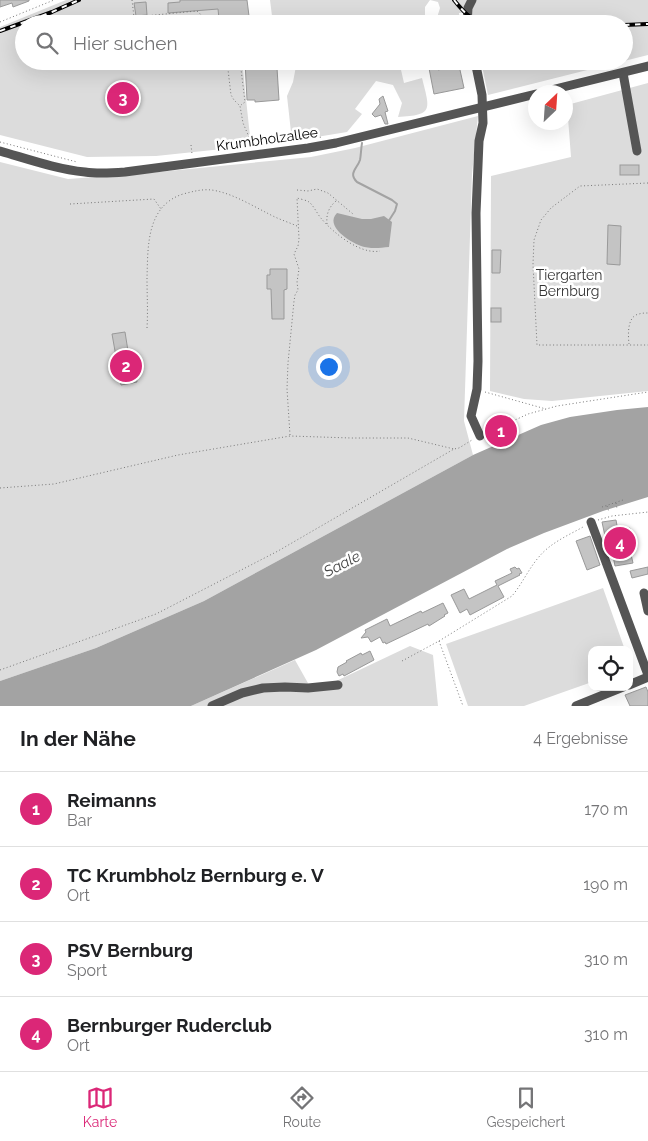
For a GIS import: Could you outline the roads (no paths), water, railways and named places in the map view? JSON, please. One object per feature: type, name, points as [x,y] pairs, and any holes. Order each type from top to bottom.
[{"type":"street","points":[[468,15],[468,8],[472,0]]},
{"type":"street","points":[[572,85],[648,66]]},
{"type":"street","points":[[477,70],[482,95],[483,123],[478,141],[476,213],[477,389],[471,416],[480,436]]},
{"type":"street","points":[[623,73],[637,151]]},
{"type":"street","name":"Krumbholzallee","points":[[0,151],[74,170],[91,173],[112,173],[318,146],[361,138],[528,96]]},
{"type":"street","points":[[591,522],[648,676],[633,683]]},
{"type":"street","points":[[644,593],[648,611]]},
{"type":"street","points":[[212,706],[242,693],[263,688],[338,686]]},
{"type":"street","points":[[576,706],[613,691]]},
{"type":"water","points":[[337,213],[362,219],[384,216],[392,222],[389,247],[368,248],[351,241],[336,228],[334,218]]},
{"type":"water","name":"Saale","points":[[648,407],[648,497],[603,511],[507,549],[316,650],[191,706],[0,706],[0,681],[96,648],[204,601],[473,455],[541,425],[570,417]]},
{"type":"waterway","points":[[362,143],[360,160],[353,176],[357,182],[397,204],[388,222]]},
{"type":"railway","points":[[44,15],[79,0]]},
{"type":"railway","points":[[454,0],[467,15]]},
{"type":"railway","points":[[633,25],[648,24]]},
{"type":"railway","points":[[0,31],[15,26]]},
{"type":"place","name":"PSV Bernburg","points":[[123,98]]},
{"type":"place","name":"TC Krumbholz Bernburg e. V","points":[[126,366]]},
{"type":"place","name":"Reimanns","points":[[501,431]]},
{"type":"place","name":"Bernburger Ruderclub","points":[[620,543]]},
{"type":"park label","name":"Tiergarten Bernburg","points":[[569,284]]}]
